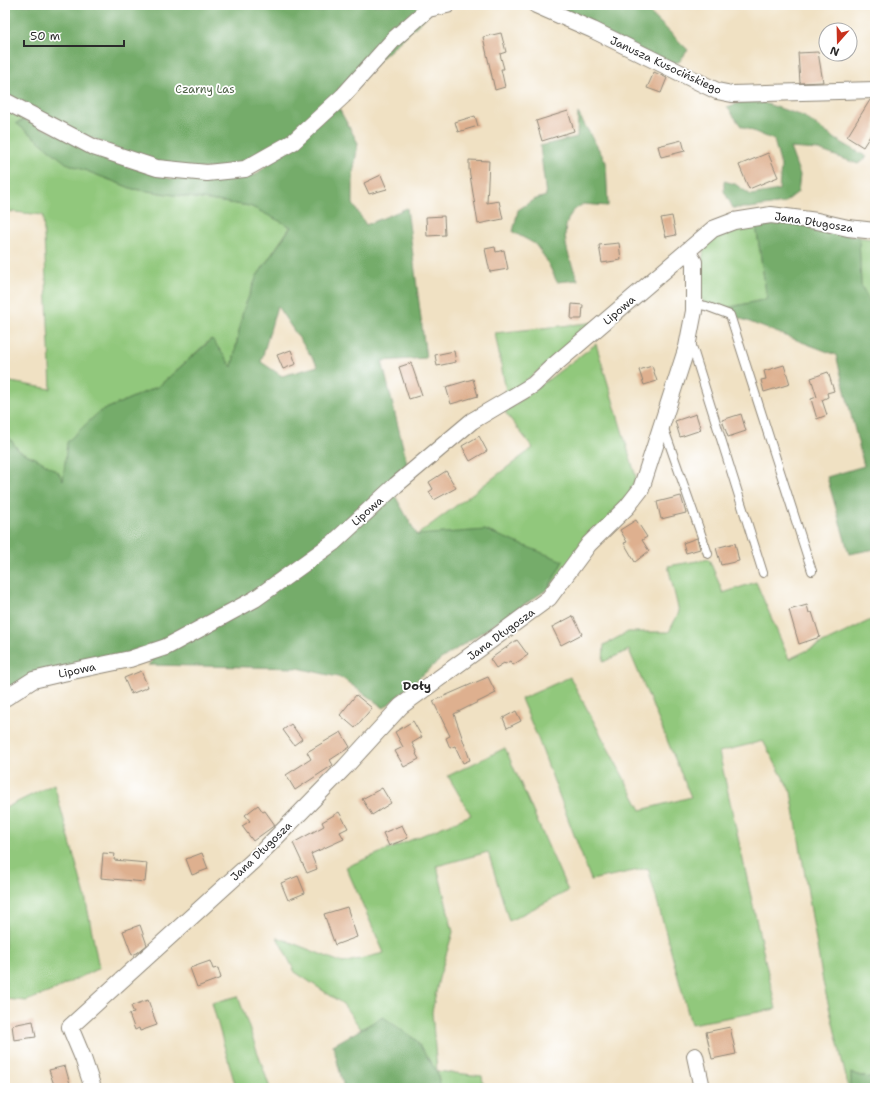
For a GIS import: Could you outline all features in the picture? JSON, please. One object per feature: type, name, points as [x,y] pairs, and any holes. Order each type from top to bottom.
[{"type":"street","points":[[5,101],[93,147],[157,168],[207,173],[245,169],[293,142],[343,96],[394,39],[428,9],[446,5]]},
{"type":"street","name":"Janusza Kusocińskiego","points":[[536,5],[593,30],[717,91],[732,94],[875,90]]},
{"type":"street","name":"Jana Długosza","points":[[93,1088],[83,1058],[70,1028],[254,860],[345,767],[401,706],[549,598],[589,544],[627,507],[641,489],[663,425],[689,338],[694,304],[694,262],[687,251],[713,230],[734,221],[771,215],[817,221],[875,232]]},
{"type":"street","name":"Lipowa","points":[[5,698],[33,680],[130,659],[166,647],[255,599],[333,543],[396,485],[472,421],[534,385],[553,366],[687,251]]},
{"type":"street","points":[[695,1056],[702,1088]]},
{"type":"lane","points":[[694,304],[706,306],[730,315],[812,571]]},
{"type":"lane","points":[[689,338],[763,573]]},
{"type":"lane","points":[[663,425],[708,554]]},
{"type":"green space","name":"Czarny Las","points":[[5,5],[272,5],[319,12],[339,5],[439,5],[342,95],[244,168],[165,169],[5,101]]},
{"type":"green space","points":[[546,5],[642,5],[688,50],[679,62],[669,63]]},
{"type":"green space","points":[[752,99],[803,116],[837,140],[867,157],[858,164],[819,150],[790,148],[800,175],[798,192],[784,203],[750,208],[733,208],[724,191],[724,181],[735,184],[751,195],[779,190],[781,166],[774,140],[741,126],[727,107]]},
{"type":"green space","points":[[338,107],[358,143],[353,175],[353,204],[366,225],[407,208],[426,358],[382,361],[408,467],[300,560],[394,494],[417,535],[485,530],[563,561],[548,589],[441,659],[384,708],[342,678],[298,668],[148,665],[154,659],[34,683],[5,705],[5,432],[19,451],[39,460],[58,472],[63,481],[67,442],[99,412],[159,386],[212,339],[232,367],[243,311],[257,276],[291,227],[250,206],[133,189],[66,163],[16,123],[25,120],[127,166],[171,179],[232,178],[255,175]],"holes":[[[277,306],[318,366],[282,376],[261,362]]]},
{"type":"green space","points":[[5,110],[25,120],[17,123],[67,163],[133,189],[250,206],[291,226],[257,276],[243,311],[232,367],[211,339],[159,386],[99,412],[64,482],[33,457],[19,451],[5,432],[5,381],[51,389],[43,215],[5,211]]},
{"type":"green space","points":[[578,113],[606,162],[608,206],[583,204],[572,213],[567,222],[565,238],[569,256],[578,280],[557,282],[546,259],[535,244],[513,232],[518,210],[533,200],[546,196],[540,146],[577,137]]},
{"type":"green space","points":[[780,221],[859,237],[861,285],[875,312],[875,549],[849,554],[827,477],[864,466],[836,355],[718,310],[767,299],[756,225]]},
{"type":"green space","points":[[756,225],[767,299],[718,310],[706,306],[698,293],[704,247],[716,234]]},
{"type":"green space","points":[[859,237],[872,239],[875,237],[875,312],[861,285]]},
{"type":"green space","points":[[598,322],[507,396],[495,333]]},
{"type":"green space","points":[[596,344],[636,477],[629,495],[548,589],[563,561],[417,535],[533,448],[505,412]]},
{"type":"green space","points":[[709,559],[723,593],[756,582],[789,659],[875,618],[875,1080],[851,1073],[851,1088],[849,1088],[845,1073],[823,982],[791,792],[763,741],[719,752],[776,1009],[691,1024],[648,868],[591,880],[537,736],[521,699],[570,677],[641,810],[691,797],[629,650],[603,662],[604,645],[628,632],[669,632],[679,612],[668,566]]},
{"type":"green space","points":[[505,748],[568,891],[509,921],[488,852],[437,866],[453,932],[439,978],[432,1012],[437,1071],[482,1076],[484,1088],[441,1088],[437,1072],[383,1017],[361,1029],[343,1004],[295,972],[277,937],[343,963],[384,953],[346,867],[471,815],[448,776]]},
{"type":"green space","points":[[54,784],[85,896],[99,968],[50,992],[26,1001],[5,999],[5,808]]},
{"type":"green space","points":[[238,996],[270,1088],[236,1088],[212,1003]]},
{"type":"green space","points":[[383,1017],[416,1040],[437,1072],[441,1088],[344,1088],[333,1045]]},
{"type":"green space","points":[[851,1073],[875,1080],[875,1088],[851,1088]]},
{"type":"building","points":[[501,33],[506,52],[500,54],[504,69],[501,69],[505,87],[495,90],[483,37]]},
{"type":"building","points":[[818,52],[818,62],[820,62],[823,82],[800,83],[798,53]]},
{"type":"building","points":[[654,72],[667,78],[661,93],[647,88]]},
{"type":"building","points":[[870,100],[875,100],[875,128],[863,147],[847,137]]},
{"type":"building","points":[[568,111],[574,131],[542,141],[536,121]]},
{"type":"building","points":[[475,116],[478,126],[458,132],[455,122]]},
{"type":"building","points":[[682,140],[685,151],[661,157],[658,146]]},
{"type":"building","points":[[768,153],[778,177],[749,189],[739,165]]},
{"type":"building","points":[[469,160],[489,161],[487,203],[499,201],[503,219],[478,224],[469,169]]},
{"type":"building","points":[[381,175],[387,189],[369,194],[364,183]]},
{"type":"building","points":[[444,216],[445,235],[427,236],[426,217]]},
{"type":"building","points":[[672,216],[676,235],[666,237],[661,218]]},
{"type":"building","points":[[619,243],[621,260],[602,263],[599,245]]},
{"type":"building","points":[[495,247],[496,252],[504,250],[508,269],[490,272],[485,249]]},
{"type":"building","points":[[572,304],[583,305],[582,319],[571,319]]},
{"type":"building","points":[[291,350],[296,364],[283,369],[277,355]]},
{"type":"building","points":[[454,351],[456,362],[437,366],[435,355]]},
{"type":"building","points":[[411,363],[422,395],[409,399],[399,367]]},
{"type":"building","points":[[784,365],[790,384],[764,392],[761,380],[766,379],[764,371]]},
{"type":"building","points":[[652,366],[657,381],[644,385],[639,370]]},
{"type":"building","points":[[828,372],[834,391],[827,393],[828,397],[822,400],[827,415],[817,419],[811,399],[817,397],[811,378]]},
{"type":"building","points":[[473,379],[478,396],[451,404],[446,387]]},
{"type":"building","points":[[696,414],[701,430],[680,437],[675,421]]},
{"type":"building","points":[[741,414],[746,431],[728,437],[722,420]]},
{"type":"building","points":[[479,436],[487,451],[470,461],[462,446]]},
{"type":"building","points":[[446,471],[456,488],[434,500],[429,492],[433,489],[429,482]]},
{"type":"building","points":[[681,496],[686,513],[661,519],[657,502]]},
{"type":"building","points":[[636,520],[647,537],[642,540],[649,551],[635,562],[624,543],[627,542],[620,530]]},
{"type":"building","points":[[697,538],[700,549],[686,553],[683,543]]},
{"type":"building","points":[[735,543],[739,561],[721,565],[716,548]]},
{"type":"building","points":[[807,605],[809,613],[812,612],[820,637],[799,644],[789,610]]},
{"type":"building","points":[[573,616],[582,634],[561,645],[552,627]]},
{"type":"building","points":[[517,640],[528,655],[513,665],[510,661],[496,668],[490,659]]},
{"type":"building","points":[[141,671],[148,687],[131,694],[124,678]]},
{"type":"building","points":[[488,677],[496,693],[454,714],[470,760],[463,763],[455,746],[450,748],[446,738],[450,736],[433,701]]},
{"type":"building","points":[[356,695],[372,708],[355,728],[340,715]]},
{"type":"building","points":[[516,711],[521,721],[507,728],[503,718]]},
{"type":"building","points":[[413,721],[422,737],[412,743],[419,759],[404,767],[395,751],[403,747],[395,732]]},
{"type":"building","points":[[291,724],[302,739],[294,745],[283,730]]},
{"type":"building","points":[[341,732],[350,747],[330,760],[333,765],[295,790],[286,775],[311,759],[307,752]]},
{"type":"building","points":[[382,788],[391,803],[372,815],[362,799]]},
{"type":"building","points":[[258,805],[263,812],[265,811],[275,825],[253,841],[242,826],[250,821],[245,815]]},
{"type":"building","points":[[339,812],[348,828],[340,832],[344,839],[311,854],[317,869],[307,873],[293,843],[324,826],[322,822]]},
{"type":"building","points":[[402,825],[408,838],[389,846],[383,833]]},
{"type":"building","points":[[103,853],[115,854],[114,860],[147,863],[145,882],[101,878]]},
{"type":"building","points":[[202,853],[208,869],[192,875],[186,859]]},
{"type":"building","points":[[298,876],[305,893],[288,900],[281,883]]},
{"type":"building","points":[[347,907],[357,937],[335,945],[324,914]]},
{"type":"building","points":[[140,925],[147,945],[132,955],[123,931]]},
{"type":"building","points":[[210,961],[213,969],[218,968],[221,978],[197,987],[190,968]]},
{"type":"building","points":[[148,1000],[157,1025],[140,1031],[139,1028],[135,1030],[129,1014],[134,1013],[131,1006]]},
{"type":"building","points":[[33,1021],[36,1037],[14,1040],[12,1025]]},
{"type":"building","points":[[730,1027],[736,1054],[712,1059],[706,1032]]},
{"type":"building","points":[[65,1066],[70,1084],[55,1088],[49,1070]]},
{"type":"district","name":"Doły","points":[[417,686]]}]
